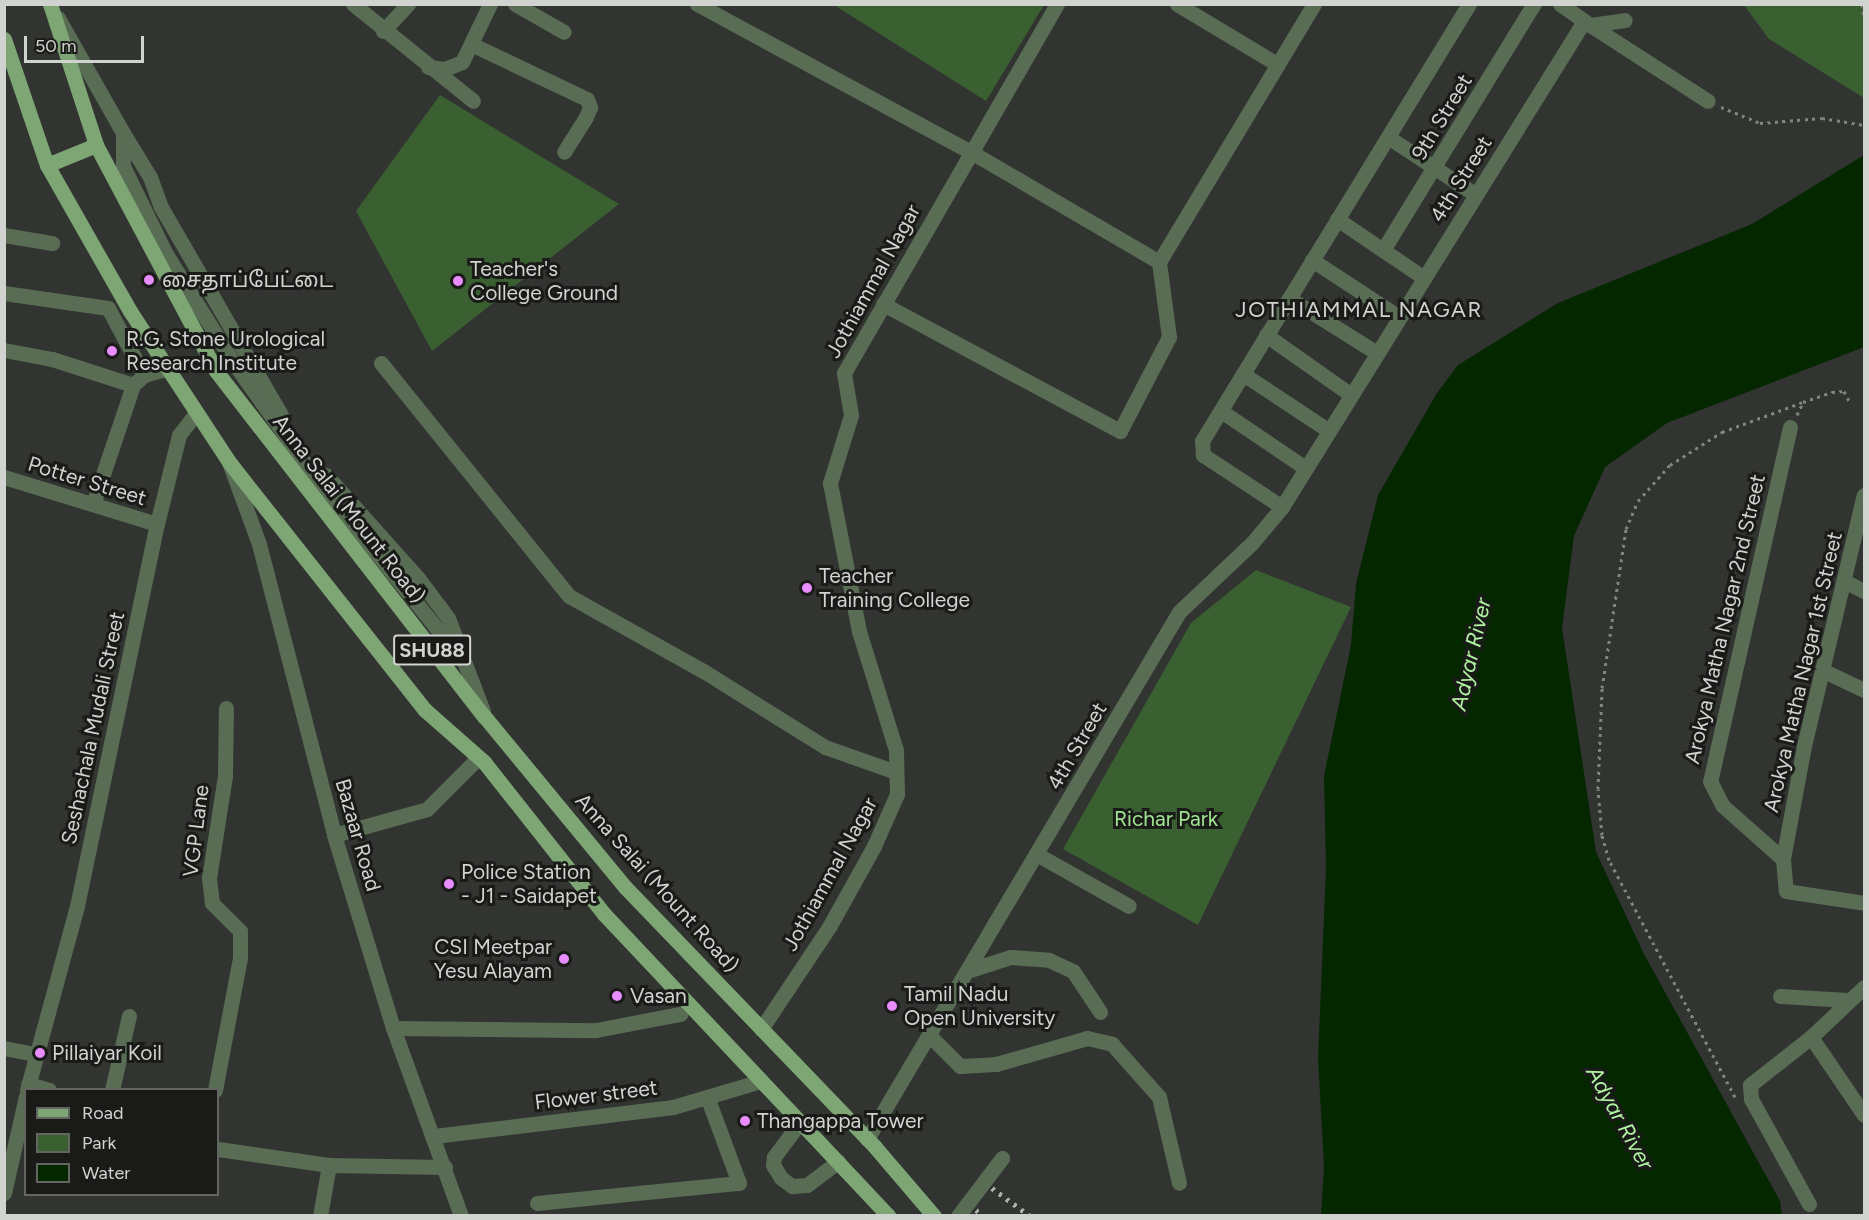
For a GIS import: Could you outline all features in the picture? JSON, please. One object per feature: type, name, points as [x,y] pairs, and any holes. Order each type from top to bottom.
[{"type":"main road","name":"Anna Salai (Mount Road)","points":[[50,4],[96,145],[216,371],[484,716],[625,886],[867,1139],[934,1215]]},
{"type":"main road","name":"SHU88","points":[[4,39],[47,165],[165,369],[229,462],[425,710],[477,759],[484,762],[604,914],[890,1215]]},
{"type":"main road","points":[[47,165],[96,145]]},
{"type":"street","points":[[50,4],[123,133],[123,166],[166,254],[233,362],[313,474],[465,664],[484,716]]},
{"type":"street","points":[[353,4],[382,31],[472,100]]},
{"type":"street","points":[[382,31],[408,4]]},
{"type":"street","points":[[427,66],[453,67],[462,62],[490,4]]},
{"type":"street","points":[[515,4],[564,32]]},
{"type":"street","points":[[697,4],[970,152],[1159,262]]},
{"type":"street","name":"Jothiammal Nagar","points":[[761,1029],[829,927],[874,846],[897,794],[896,750],[859,631],[830,483],[851,415],[844,373],[1057,4]]},
{"type":"street","points":[[1177,4],[1277,64]]},
{"type":"street","points":[[883,304],[1120,431],[1169,337],[1159,262],[1314,4]]},
{"type":"street","points":[[1282,507],[1201,451],[1202,441],[1469,4]]},
{"type":"street","name":"9th Street","points":[[1383,250],[1435,169],[1534,4]]},
{"type":"street","points":[[1560,4],[1708,101]]},
{"type":"street","points":[[1587,23],[1625,20]]},
{"type":"street","name":"4th Street","points":[[867,1139],[931,1037],[1179,612],[1258,536],[1282,507],[1304,467],[1587,23]]},
{"type":"street","points":[[471,44],[588,99],[590,107],[586,117],[564,152]]},
{"type":"street","points":[[1389,137],[1476,195]]},
{"type":"street","points":[[1337,219],[1424,278]]},
{"type":"street","points":[[4,235],[52,243]]},
{"type":"street","points":[[1312,260],[1399,317]]},
{"type":"street","points":[[4,293],[108,308],[139,380],[93,504]]},
{"type":"street","points":[[1289,297],[1377,353]]},
{"type":"street","points":[[1266,335],[1351,395]]},
{"type":"street","points":[[4,350],[139,380],[165,369]]},
{"type":"street","points":[[381,363],[569,596],[705,672],[825,747],[896,772]]},
{"type":"street","points":[[1244,374],[1328,430]]},
{"type":"street","points":[[1221,411],[1304,467]]},
{"type":"street","name":"Seshachala Mudali Street","points":[[28,1088],[77,906],[157,524],[180,435],[196,413]]},
{"type":"street","name":"Arokya Matha Nagar 2nd Street","points":[[1783,859],[1723,806],[1710,781],[1790,427]]},
{"type":"street","name":"Bazaar Road","points":[[229,462],[259,544],[334,835],[393,1028],[461,1215]]},
{"type":"street","name":"Potter Street","points":[[4,477],[157,524]]},
{"type":"street","name":"Arokya Matha Nagar 1st Street","points":[[1783,859],[1804,746],[1846,582],[1864,495]]},
{"type":"street","points":[[1846,582],[1864,591]]},
{"type":"street","points":[[1824,671],[1864,690]]},
{"type":"street","name":"VGP Lane","points":[[215,1088],[240,958],[240,931],[212,903],[209,878],[225,776],[226,708]]},
{"type":"street","points":[[334,835],[427,809],[477,759]]},
{"type":"street","points":[[1038,855],[1129,906]]},
{"type":"street","points":[[1783,859],[1786,891],[1864,903]]},
{"type":"street","points":[[970,970],[1010,957],[1049,960],[1073,971],[1100,1012]]},
{"type":"street","points":[[1809,1204],[1748,1089],[1752,1079],[1811,1037],[1864,987]]},
{"type":"street","points":[[1780,996],[1848,1000]]},
{"type":"street","points":[[393,1028],[596,1030],[680,1014]]},
{"type":"street","points":[[112,1088],[129,1016]]},
{"type":"street","points":[[931,1037],[960,1066],[996,1064],[1087,1038],[1112,1044],[1159,1097],[1179,1183]]},
{"type":"street","points":[[1811,1037],[1864,1115]]},
{"type":"street","points":[[4,1048],[36,1054]]},
{"type":"street","name":"Flower street","points":[[434,1136],[673,1107],[708,1099],[761,1081]]},
{"type":"street","points":[[537,1203],[739,1183],[708,1099]]},
{"type":"street","name":"Seshachala Mudali Street","points":[[4,1193],[24,1113]]},
{"type":"street","points":[[800,1122],[774,1157],[772,1165],[781,1178],[792,1186],[807,1185],[838,1162]]},
{"type":"street","points":[[219,1149],[328,1165],[445,1167]]},
{"type":"street","points":[[958,1215],[1002,1158]]},
{"type":"street","points":[[320,1215],[328,1165]]},
{"type":"path","points":[[1863,7],[1864,18]]},
{"type":"path","points":[[1708,101],[1760,123],[1822,118],[1864,125]]},
{"type":"path","points":[[1739,1106],[1609,860],[1602,835],[1598,789],[1602,688],[1626,529],[1638,501],[1670,465],[1722,432],[1803,402],[1844,391],[1850,403]]},
{"type":"path","points":[[1790,427],[1803,402]]},
{"type":"green space","points":[[834,5],[1044,5],[986,101]]},
{"type":"green space","points":[[1744,5],[1864,5],[1864,98],[1769,39]]},
{"type":"green space","name":"Teacher's College Ground","points":[[440,95],[619,204],[432,351],[356,211]]},
{"type":"green space","name":"Richar Park","points":[[1256,570],[1351,607],[1198,925],[1063,849],[1191,623]]},
{"type":"water","name":"Adyar River","points":[[1864,155],[1864,347],[1667,423],[1605,467],[1574,536],[1562,628],[1596,852],[1644,954],[1780,1201],[1782,1215],[1321,1215],[1324,1167],[1318,1059],[1326,868],[1324,776],[1351,645],[1356,584],[1378,495],[1437,393],[1458,365],[1558,303],[1752,224]]},
{"type":"railway","points":[[992,1188],[1030,1216]]},
{"type":"railway","points":[[976,1210],[985,1216]]},
{"type":"place","name":"சைதாப்பேட்டை","points":[[149,280]]},
{"type":"place","name":"Teacher's College Ground","points":[[458,281]]},
{"type":"place","name":"R.G. Stone Urological Research Institute","points":[[112,351]]},
{"type":"place","name":"Teacher Training College","points":[[807,588]]},
{"type":"place","name":"Police Station - J1 - Saidapet","points":[[449,884]]},
{"type":"place","name":"CSI Meetpar Yesu Alayam","points":[[564,959]]},
{"type":"place","name":"Vasan","points":[[617,996]]},
{"type":"place","name":"Tamil Nadu Open University","points":[[892,1006]]},
{"type":"place","name":"Pillaiyar Koil","points":[[40,1053]]},
{"type":"place","name":"Thangappa Tower","points":[[745,1121]]},
{"type":"district","name":"JOTHIAMMAL NAGAR","points":[[1359,310]]}]
